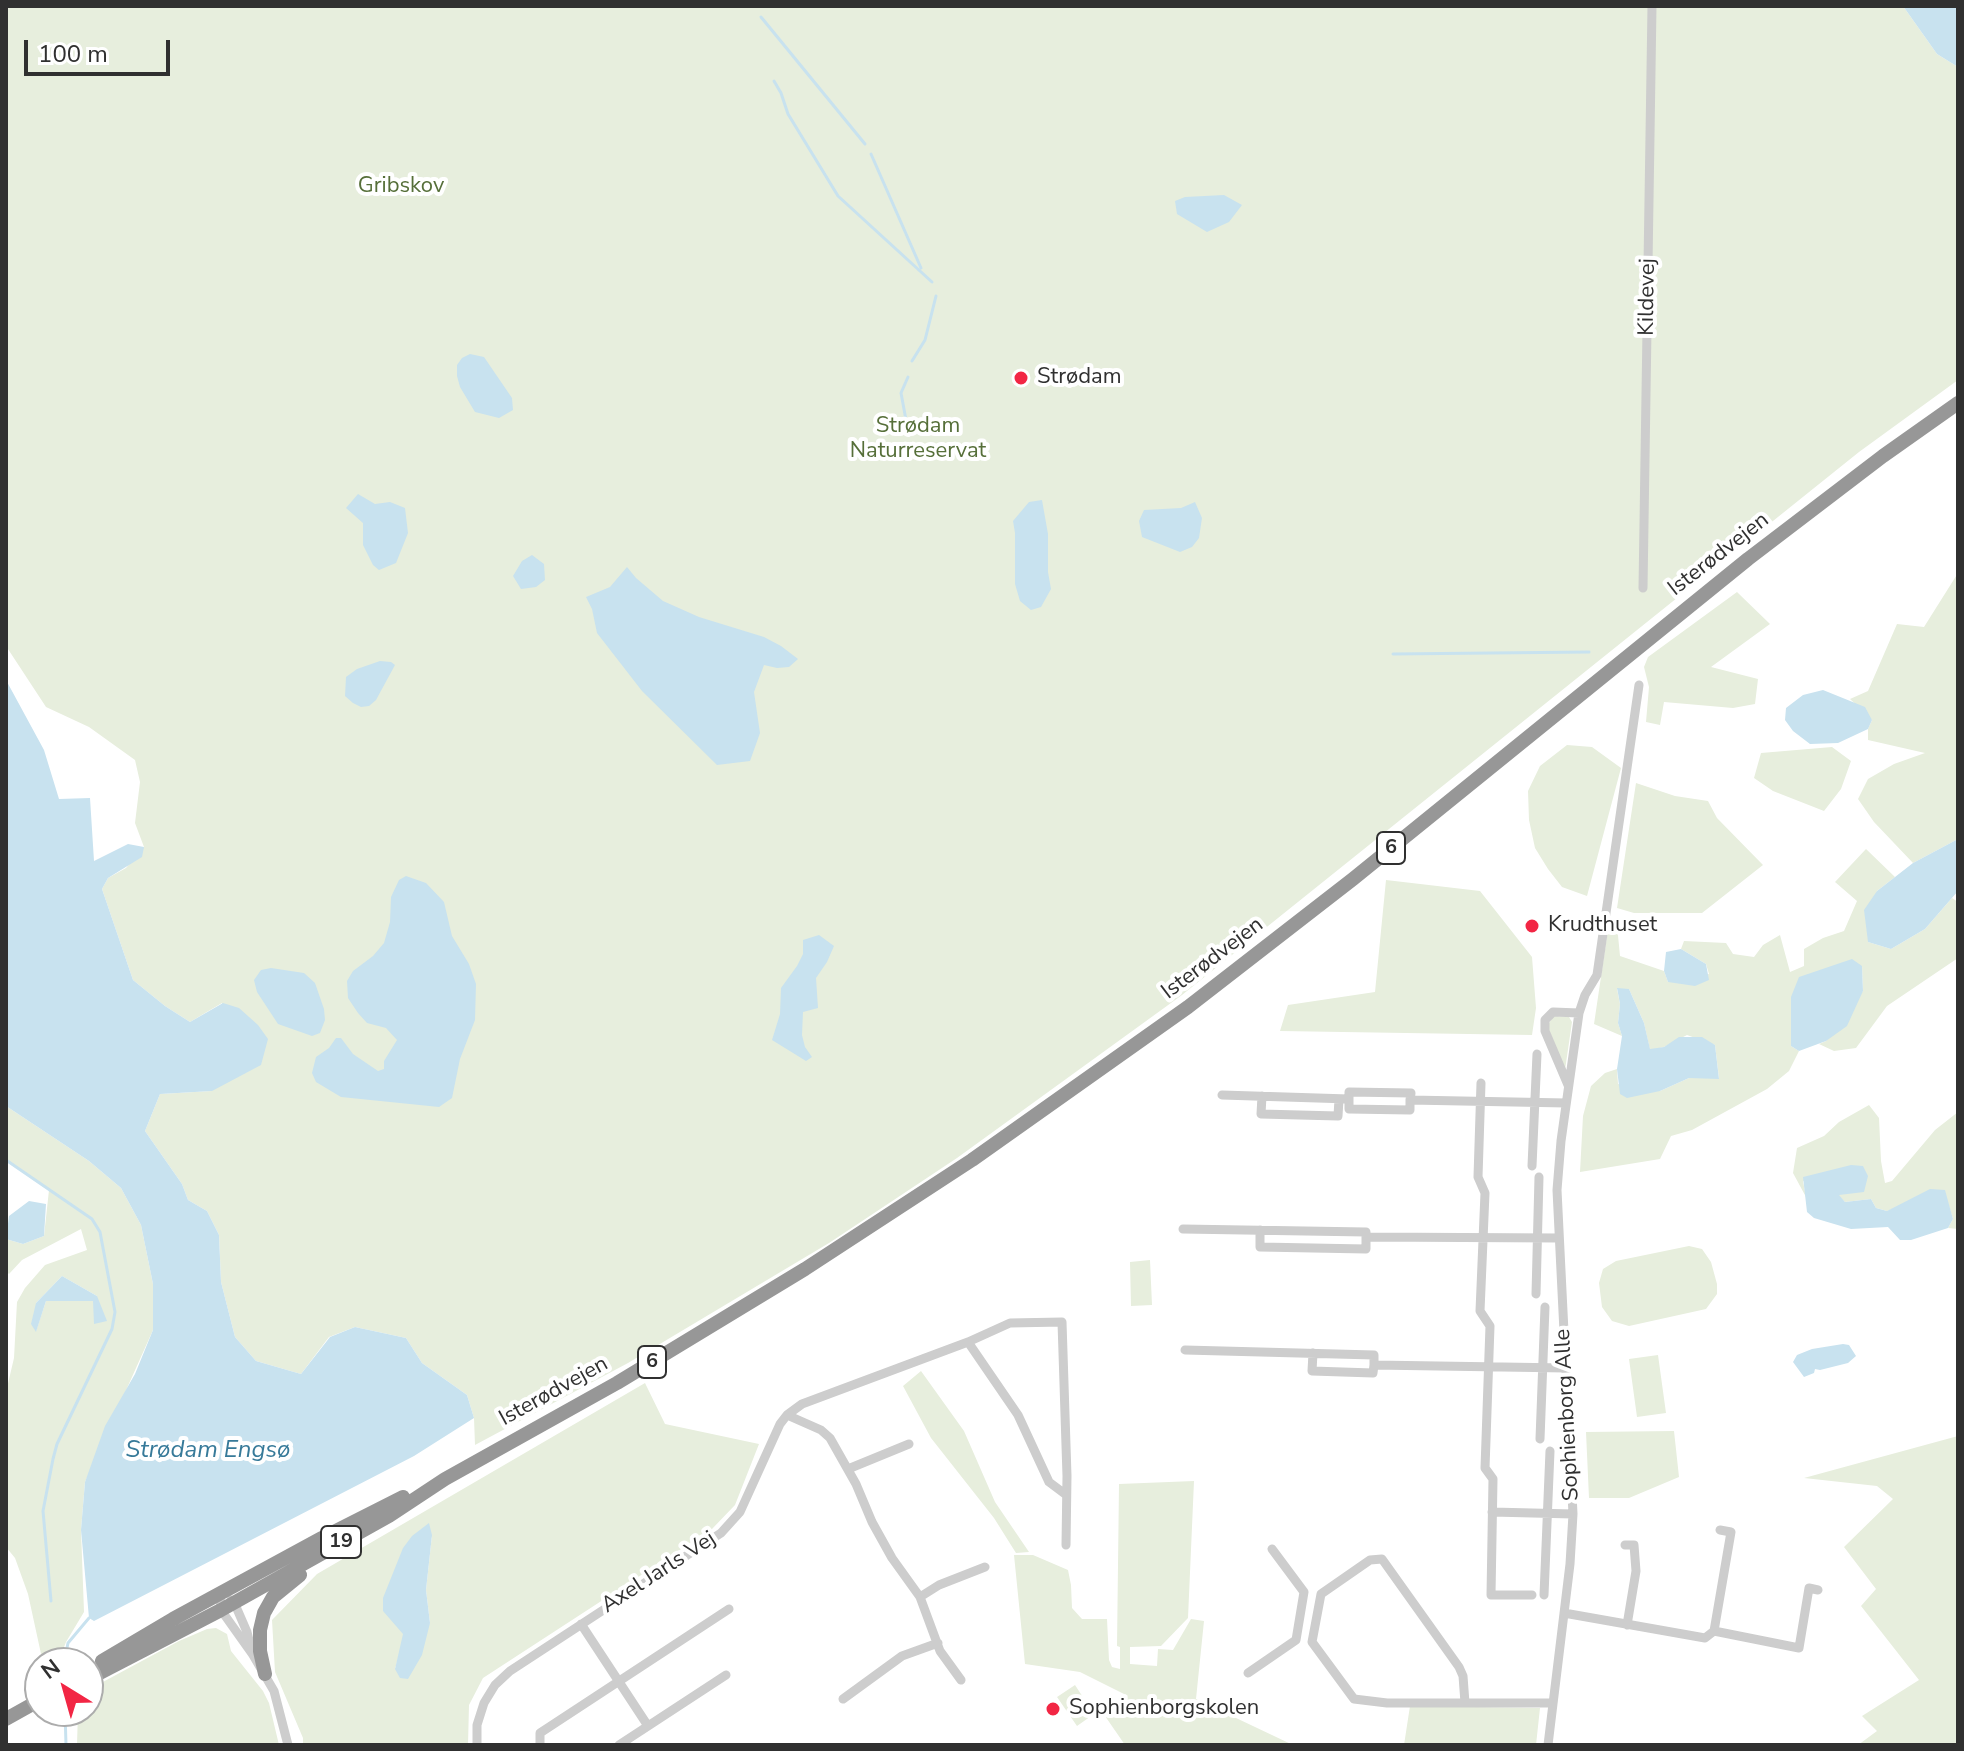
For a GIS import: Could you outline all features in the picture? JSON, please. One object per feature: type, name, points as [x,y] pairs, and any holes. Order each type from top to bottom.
[{"type":"highway","name":"Isterødvejen","points":[[104,1671],[221,1610],[389,1516],[445,1479],[744,1307],[873,1226],[1062,1098],[1188,1007],[1329,897],[1748,559],[1958,403]]},
{"type":"highway","name":"Isterødvejen","points":[[104,1660],[355,1520],[445,1479]]},
{"type":"highway","points":[[265,1674],[260,1630],[264,1613],[273,1597],[290,1581],[353,1544],[389,1516]]},
{"type":"highway","points":[[6,1719],[24,1709]]},
{"type":"street","name":"Kildevej","points":[[1643,588],[1652,6]]},
{"type":"street","name":"Sophienborg Alle","points":[[1548,1745],[1573,1514],[1557,1190],[1579,1013],[1597,975],[1639,685]]},
{"type":"street","name":"Sophienborg Alle","points":[[1568,1085],[1545,1031],[1545,1020],[1553,1012],[1579,1013]]},
{"type":"street","points":[[1532,1166],[1537,1054]]},
{"type":"street","points":[[1481,1083],[1478,1177],[1485,1193],[1480,1311],[1490,1326],[1485,1468],[1493,1479],[1491,1595],[1532,1595]]},
{"type":"street","points":[[1262,1096],[1261,1114],[1338,1116],[1344,1099],[1349,1092],[1411,1093],[1410,1110],[1349,1109],[1344,1099]]},
{"type":"street","points":[[1222,1095],[1344,1099]]},
{"type":"street","points":[[1410,1100],[1566,1103]]},
{"type":"street","points":[[1536,1294],[1539,1177]]},
{"type":"street","points":[[1183,1229],[1260,1230],[1366,1232],[1366,1249],[1260,1247],[1260,1230]]},
{"type":"street","points":[[1366,1237],[1559,1238]]},
{"type":"street","points":[[1540,1439],[1545,1307]]},
{"type":"street","points":[[961,1680],[938,1643],[920,1597],[892,1558],[830,1438],[821,1430],[787,1415],[802,1404],[968,1342],[1010,1323],[1062,1322],[1066,1545]]},
{"type":"street","points":[[968,1342],[1018,1415],[1049,1482],[1065,1494]]},
{"type":"street","points":[[1185,1350],[1313,1353],[1374,1355],[1373,1373],[1312,1371],[1313,1353]]},
{"type":"street","points":[[1374,1365],[1566,1368]]},
{"type":"street","name":"Axel Jarls Vej","points":[[477,1745],[477,1725],[484,1703],[495,1685],[510,1671],[721,1533],[740,1512],[787,1415]]},
{"type":"street","points":[[848,1469],[909,1444]]},
{"type":"street","points":[[1544,1595],[1550,1451]]},
{"type":"street","points":[[1492,1512],[1573,1514]]},
{"type":"street","points":[[1564,1613],[1705,1638],[1714,1631],[1731,1532],[1720,1530]]},
{"type":"street","points":[[1625,1545],[1634,1545],[1636,1571],[1627,1625]]},
{"type":"street","points":[[1248,1673],[1296,1640],[1304,1592],[1272,1549]]},
{"type":"street","points":[[1465,1703],[1463,1676],[1459,1667],[1382,1559],[1370,1560],[1321,1594],[1312,1642],[1354,1699],[1387,1703],[1465,1703],[1552,1703]]},
{"type":"street","points":[[920,1597],[939,1585],[985,1567]]},
{"type":"street","points":[[1299,1585],[1327,1590]]},
{"type":"street","points":[[1714,1631],[1799,1648],[1809,1588],[1818,1590]]},
{"type":"street","points":[[220,1594],[234,1602],[253,1655]]},
{"type":"street","points":[[220,1594],[221,1610],[274,1691],[288,1745]]},
{"type":"street","points":[[540,1745],[540,1733],[729,1609]]},
{"type":"street","points":[[581,1624],[648,1726]]},
{"type":"street","points":[[843,1699],[902,1656],[938,1643]]},
{"type":"street","points":[[1290,1644],[1317,1648]]},
{"type":"street","points":[[619,1745],[726,1675]]},
{"type":"green space","name":"Strødam Naturreservat","points":[[6,6],[1903,6],[1937,54],[1958,67],[1958,380],[1859,452],[1182,995],[957,1158],[829,1243],[628,1363],[475,1445],[474,1418],[467,1395],[422,1363],[406,1338],[355,1327],[329,1337],[301,1374],[256,1361],[235,1337],[221,1282],[219,1235],[207,1211],[188,1200],[182,1184],[145,1131],[160,1094],[212,1091],[222,1003],[190,1022],[133,980],[102,889],[108,878],[126,868],[144,847],[135,823],[140,782],[135,760],[89,727],[46,707],[6,646]]},
{"type":"green space","points":[[1958,573],[1958,839],[1913,863],[1874,822],[1858,799],[1868,779],[1894,764],[1925,753],[1868,740],[1872,720],[1850,699],[1868,691],[1897,624],[1924,627]]},
{"type":"green space","points":[[1737,592],[1770,624],[1711,667],[1758,679],[1755,704],[1733,708],[1664,702],[1660,725],[1646,722],[1649,687],[1644,667],[1648,657]]},
{"type":"green space","points":[[1567,745],[1592,747],[1621,768],[1587,896],[1562,887],[1548,869],[1535,848],[1529,820],[1528,791],[1540,766]]},
{"type":"green space","points":[[1832,747],[1851,761],[1841,789],[1824,811],[1773,791],[1754,778],[1761,753]]},
{"type":"green space","points":[[1636,783],[1675,796],[1708,801],[1717,818],[1763,865],[1702,913],[1634,913],[1617,908]]},
{"type":"green space","points":[[1866,849],[1895,877],[1877,891],[1868,942],[1891,949],[1925,929],[1952,898],[1958,902],[1958,958],[1887,1006],[1856,1048],[1834,1051],[1819,1044],[1826,1041],[1863,991],[1862,966],[1791,1046],[1799,1051],[1789,1071],[1767,1089],[1692,1130],[1671,1136],[1660,1159],[1580,1172],[1583,1116],[1591,1086],[1605,1073],[1617,1069],[1618,1084],[1660,1091],[1689,1078],[1719,1078],[1715,1045],[1687,1035],[1664,1047],[1650,1050],[1644,1023],[1629,989],[1617,989],[1620,1004],[1618,1023],[1622,1036],[1594,1024],[1609,923],[1617,925],[1620,956],[1664,971],[1668,982],[1709,974],[1706,964],[1681,949],[1684,941],[1726,943],[1733,954],[1754,957],[1763,945],[1780,935],[1790,972],[1804,966],[1804,949],[1844,931],[1857,901],[1835,882]]},
{"type":"green space","points":[[1386,880],[1480,891],[1532,957],[1536,1008],[1532,1035],[1280,1031],[1288,1005],[1375,992]]},
{"type":"green space","points":[[1554,1016],[1569,1017],[1572,1022],[1565,1070],[1549,1030]]},
{"type":"green space","points":[[1869,1105],[1879,1118],[1885,1183],[1892,1181],[1935,1130],[1958,1112],[1958,1229],[1948,1228],[1953,1219],[1944,1190],[1887,1211],[1876,1208],[1871,1199],[1845,1202],[1838,1195],[1803,1181],[1806,1197],[1793,1173],[1797,1148],[1824,1136],[1839,1122]]},
{"type":"green space","points":[[6,1106],[89,1161],[121,1188],[141,1225],[153,1284],[153,1330],[85,1482],[81,1530],[84,1612],[64,1647],[40,1647],[28,1594],[15,1558],[6,1547],[6,1392],[14,1358],[17,1302],[45,1265],[87,1250],[81,1229],[22,1260],[9,1274],[6,1271],[6,1239],[23,1244],[44,1236],[49,1190],[6,1159]],"holes":[[[62,1276],[97,1296],[93,1301],[46,1301],[36,1331],[36,1303]]]},
{"type":"green space","points":[[1689,1246],[1702,1249],[1711,1262],[1717,1284],[1717,1294],[1706,1309],[1629,1326],[1612,1321],[1602,1307],[1599,1283],[1603,1269],[1616,1261]]},
{"type":"green space","points":[[1150,1260],[1152,1305],[1131,1306],[1130,1262]]},
{"type":"green space","points":[[1658,1355],[1666,1413],[1637,1417],[1629,1359]]},
{"type":"green space","points":[[921,1371],[964,1431],[995,1502],[1029,1552],[1016,1553],[994,1518],[931,1438],[903,1386]]},
{"type":"green space","points":[[645,1383],[665,1424],[759,1444],[735,1505],[712,1529],[483,1678],[469,1705],[468,1745],[303,1745],[303,1738],[275,1672],[272,1620],[317,1574]],"holes":[[[432,1535],[426,1590],[430,1623],[395,1669]]]},
{"type":"green space","points":[[1674,1431],[1679,1477],[1629,1498],[1589,1498],[1586,1432]]},
{"type":"green space","points":[[1958,1436],[1958,1745],[1858,1745],[1877,1731],[1862,1716],[1919,1680],[1861,1606],[1876,1589],[1844,1547],[1893,1499],[1877,1486],[1804,1478]]},
{"type":"green space","points":[[1194,1481],[1188,1618],[1161,1646],[1130,1647],[1130,1664],[1157,1666],[1158,1649],[1173,1650],[1191,1619],[1204,1621],[1196,1699],[1293,1745],[1125,1745],[1105,1716],[1120,1699],[1128,1696],[1080,1672],[1025,1664],[1014,1555],[1033,1555],[1068,1570],[1072,1608],[1082,1619],[1107,1619],[1109,1660],[1112,1667],[1120,1669],[1120,1647],[1117,1646],[1119,1484]]},
{"type":"green space","points":[[216,1628],[227,1634],[231,1651],[263,1691],[279,1745],[77,1745],[78,1727],[104,1727],[104,1681],[207,1629]]},
{"type":"green space","points":[[1075,1685],[1094,1714],[1077,1726],[1057,1697]]},
{"type":"green space","points":[[1410,1706],[1540,1708],[1536,1745],[1404,1745]]},
{"type":"water","points":[[1903,6],[1958,6],[1958,67],[1937,54]]},
{"type":"water","points":[[1224,195],[1242,205],[1229,222],[1207,232],[1177,214],[1175,201],[1185,197]]},
{"type":"water","points":[[470,354],[484,357],[512,398],[513,410],[499,418],[475,412],[457,376],[457,365]]},
{"type":"water","points":[[358,494],[375,504],[390,502],[405,508],[408,533],[396,563],[379,570],[363,545],[363,523],[346,508]]},
{"type":"water","points":[[1042,500],[1048,534],[1051,589],[1041,607],[1031,610],[1020,601],[1015,584],[1013,521],[1029,502]]},
{"type":"water","points":[[1195,502],[1202,518],[1199,538],[1192,547],[1180,552],[1142,537],[1139,521],[1144,510],[1181,508]]},
{"type":"water","points":[[532,555],[544,564],[545,580],[536,587],[521,589],[513,576],[522,561]]},
{"type":"water","points":[[627,567],[663,601],[699,617],[764,637],[798,659],[789,667],[764,665],[754,692],[760,733],[750,761],[717,765],[642,691],[597,633],[586,597],[610,587]]},
{"type":"water","points":[[380,661],[395,665],[376,700],[369,706],[361,707],[353,703],[345,696],[346,677],[357,669]]},
{"type":"water","name":"Strødam Engsø","points":[[6,680],[44,750],[59,799],[90,798],[94,861],[128,844],[144,847],[142,857],[108,878],[102,889],[133,980],[190,1022],[223,1003],[239,1008],[268,1039],[261,1065],[212,1091],[160,1094],[145,1131],[182,1184],[188,1200],[207,1211],[219,1235],[221,1282],[235,1337],[256,1361],[301,1374],[330,1337],[355,1327],[406,1338],[422,1363],[467,1395],[474,1418],[414,1456],[94,1621],[89,1618],[81,1530],[85,1482],[105,1426],[135,1374],[153,1330],[153,1284],[141,1225],[121,1188],[89,1161],[6,1106]]},
{"type":"water","points":[[1823,690],[1865,707],[1872,720],[1868,729],[1838,743],[1810,744],[1793,731],[1785,720],[1786,708],[1803,695]]},
{"type":"water","points":[[1958,839],[1958,891],[1925,929],[1891,949],[1868,942],[1864,910],[1877,891],[1913,863]]},
{"type":"water","points":[[406,876],[426,883],[444,902],[452,936],[469,964],[476,984],[475,1020],[460,1059],[452,1098],[439,1107],[341,1097],[316,1082],[312,1073],[316,1057],[329,1048],[336,1038],[341,1038],[353,1054],[378,1071],[384,1069],[384,1061],[397,1040],[386,1028],[367,1023],[358,1013],[348,998],[347,981],[353,971],[384,943],[390,922],[391,897],[399,880]]},
{"type":"water","points":[[819,935],[834,946],[816,978],[818,1008],[803,1012],[802,1035],[812,1057],[806,1061],[772,1040],[780,1014],[781,988],[803,954],[803,940]]},
{"type":"water","points":[[1681,949],[1706,964],[1709,980],[1695,986],[1668,982],[1664,971],[1666,952]]},
{"type":"water","points":[[1852,959],[1862,966],[1863,991],[1847,1026],[1826,1041],[1799,1051],[1791,1046],[1791,997],[1799,977]]},
{"type":"water","points":[[271,968],[304,973],[315,983],[324,1009],[325,1020],[320,1033],[312,1036],[278,1024],[257,992],[254,980],[261,970]]},
{"type":"water","points":[[1617,988],[1629,989],[1644,1023],[1650,1049],[1664,1047],[1679,1037],[1702,1037],[1715,1045],[1719,1079],[1689,1078],[1660,1091],[1627,1098],[1620,1094],[1617,1069],[1622,1036],[1618,1023],[1620,1004]]},
{"type":"water","points":[[1851,1165],[1863,1166],[1868,1176],[1864,1192],[1839,1195],[1845,1202],[1871,1199],[1876,1208],[1887,1211],[1930,1189],[1945,1190],[1953,1219],[1948,1228],[1911,1240],[1900,1240],[1888,1227],[1851,1229],[1814,1218],[1807,1212],[1803,1177]]},
{"type":"water","points":[[29,1201],[46,1204],[44,1236],[23,1244],[6,1239],[9,1216]]},
{"type":"water","points":[[62,1276],[97,1296],[107,1321],[94,1324],[93,1301],[46,1301],[36,1332],[31,1324],[36,1303]]},
{"type":"water","points":[[1849,1345],[1856,1356],[1848,1363],[1815,1369],[1814,1373],[1804,1377],[1793,1362],[1797,1355],[1812,1349]]},
{"type":"water","points":[[429,1523],[432,1535],[426,1590],[430,1623],[422,1655],[408,1679],[400,1678],[395,1669],[403,1634],[383,1611],[383,1598],[403,1548],[412,1536]]},
{"type":"waterway","points":[[761,17],[865,144]]},
{"type":"waterway","points":[[774,81],[788,114],[838,196],[932,282]]},
{"type":"waterway","points":[[871,154],[921,268]]},
{"type":"waterway","points":[[912,361],[925,340],[936,296]]},
{"type":"waterway","points":[[906,420],[901,393],[908,377]]},
{"type":"waterway","points":[[1393,654],[1589,652]]},
{"type":"waterway","points":[[6,1160],[92,1219],[100,1232],[115,1312],[112,1329],[57,1444],[53,1459],[43,1511],[51,1601]]},
{"type":"waterway","points":[[67,1647],[89,1618]]},
{"type":"waterway","points":[[65,1727],[66,1745]]},
{"type":"place","name":"Strødam","points":[[1021,378]]},
{"type":"place","name":"Krudthuset","points":[[1532,926]]},
{"type":"place","name":"Sophienborgskolen","points":[[1053,1709]]},
{"type":"park label","name":"Gribskov","points":[[401,187]]}]
